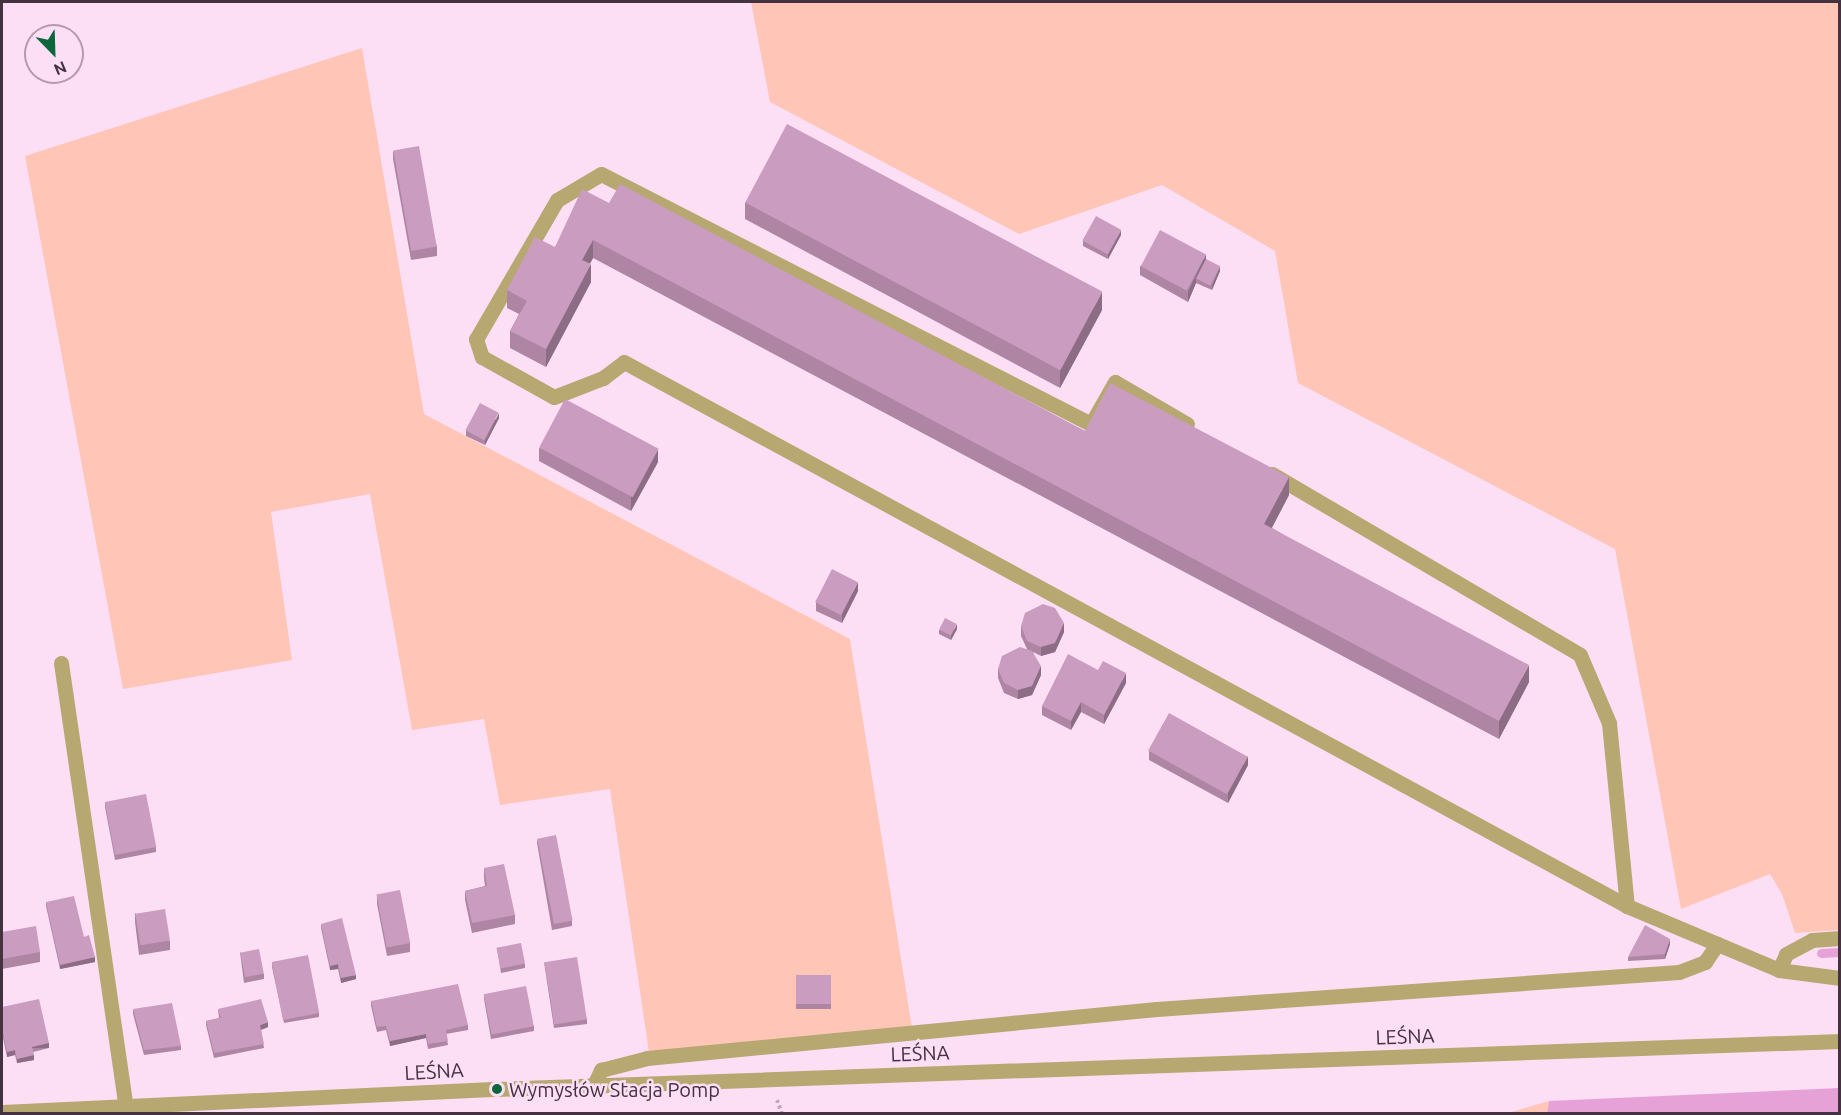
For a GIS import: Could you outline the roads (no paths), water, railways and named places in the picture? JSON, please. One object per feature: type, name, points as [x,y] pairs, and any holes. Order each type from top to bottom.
[{"type":"street","points":[[1197,430],[1115,382],[1091,424],[601,174],[557,200],[476,339],[482,357],[554,397],[603,378],[624,362],[1627,906],[1779,970],[1839,978]]},
{"type":"street","points":[[1259,467],[1580,655],[1609,723],[1627,906]]},
{"type":"street","points":[[61,663],[126,1107]]},
{"type":"street","points":[[1779,970],[1786,954],[1812,940],[1839,939]]},
{"type":"street","points":[[594,1085],[601,1070],[647,1058],[1157,1009],[1679,972],[1705,962],[1717,944]]},
{"type":"street","name":"LEŚNA","points":[[2,1112],[594,1085],[1839,1041]]},
{"type":"waterway","points":[[1821,953],[1840,952]]},
{"type":"place","name":"Wymysłów Stacja Pomp","points":[[497,1089]]}]
